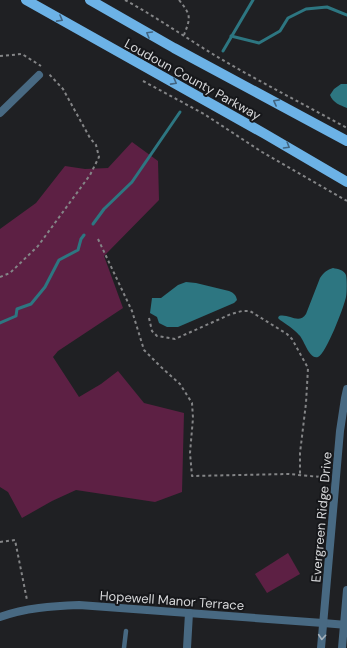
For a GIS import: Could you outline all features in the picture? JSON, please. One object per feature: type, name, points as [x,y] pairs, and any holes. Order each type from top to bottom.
[{"type":"main road","name":"Loudoun County Parkway","points":[[26,0],[265,134],[347,182]]},
{"type":"main road","name":"Loudoun County Parkway","points":[[90,0],[174,48],[347,141]]},
{"type":"street","points":[[0,113],[39,75]]},
{"type":"street","name":"Evergreen Ridge Drive","points":[[321,648],[340,431],[347,389]]},
{"type":"street","points":[[342,648],[347,590]]},
{"type":"street","name":"Hopewell Manor Terrace","points":[[0,617],[29,610],[79,605],[345,625]]},
{"type":"street","points":[[186,648],[189,613]]},
{"type":"lane","points":[[124,648],[126,631]]},
{"type":"path","points":[[125,0],[240,70],[347,128]]},
{"type":"path","points":[[179,0],[189,15],[189,22],[184,35]]},
{"type":"path","points":[[0,56],[22,54],[43,67]]},
{"type":"path","points":[[0,277],[10,273],[38,246],[90,175],[99,157],[96,145],[90,138],[63,89],[48,72]]},
{"type":"path","points":[[143,81],[204,114],[262,152],[347,201]]},
{"type":"path","points":[[98,239],[132,311],[144,350],[180,384],[192,403],[193,418],[190,453],[192,476],[300,475],[336,477]]},
{"type":"path","points":[[149,318],[152,331],[158,336],[175,339],[231,314],[242,311],[250,311],[288,334],[308,368],[306,403],[300,453],[300,475]]},
{"type":"path","points":[[0,542],[15,540],[29,610]]},
{"type":"shaded area","points":[[132,142],[158,161],[159,200],[104,256],[123,308],[58,351],[53,357],[79,397],[101,384],[118,371],[144,403],[184,413],[182,492],[155,502],[76,490],[52,501],[22,518],[8,492],[0,487],[0,229],[36,203],[65,166],[85,169],[108,168]]},
{"type":"shaded area","points":[[288,553],[300,574],[267,593],[255,574]]},
{"type":"water","points":[[341,84],[347,84],[347,108],[335,102],[330,95],[334,89]]},
{"type":"water","points":[[333,268],[339,269],[346,275],[346,297],[330,339],[321,354],[318,357],[315,357],[309,352],[301,337],[278,318],[279,316],[297,319],[303,317],[306,314],[320,278],[323,274]]},
{"type":"water","points":[[186,282],[229,291],[234,294],[237,300],[234,303],[178,327],[167,327],[159,323],[157,317],[150,313],[152,298],[161,298],[178,285]]},
{"type":"waterway","points":[[223,51],[253,0]]},
{"type":"waterway","points":[[231,36],[259,43],[280,31],[288,18],[306,9],[327,7],[347,15]]},
{"type":"waterway","points":[[93,224],[104,209],[132,182],[180,112]]},
{"type":"waterway","points":[[0,323],[16,316],[17,309],[31,304],[45,287],[59,260],[78,250],[81,239],[84,235]]}]
